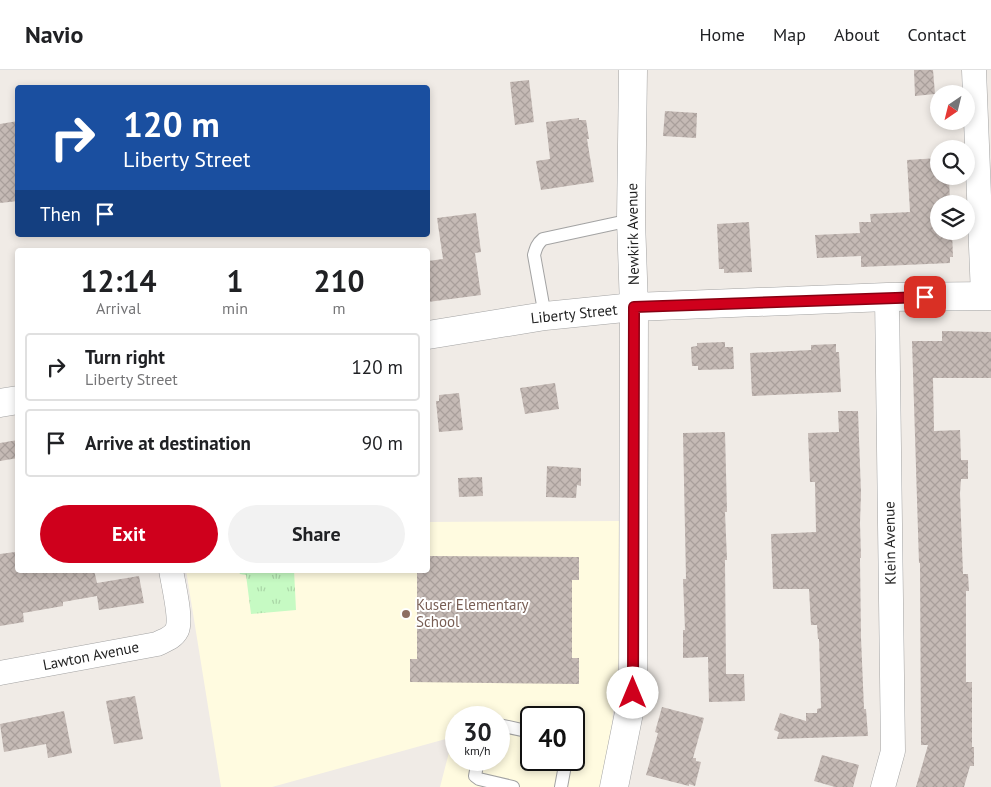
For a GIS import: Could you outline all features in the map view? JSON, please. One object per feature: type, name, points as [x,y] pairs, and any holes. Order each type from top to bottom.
[{"type":"street","name":"Newkirk Avenue","points":[[614,787],[633,693],[633,70]]},
{"type":"street","points":[[974,70],[987,296]]},
{"type":"street","name":"Liberty Street","points":[[430,335],[545,316],[634,307],[887,297],[987,296]]},
{"type":"street","name":"Klein Avenue","points":[[883,787],[893,751],[887,297]]},
{"type":"street","points":[[0,403],[15,400]]},
{"type":"street","name":"Lawton Avenue","points":[[0,673],[158,644],[169,638],[177,629],[178,610],[172,573]]},
{"type":"lane","points":[[545,316],[534,255],[539,242],[543,239],[632,220]]},
{"type":"lane","points":[[476,771],[475,776],[479,779],[513,787]]},
{"type":"lane","points":[[562,787],[564,771]]},
{"type":"shaded area","name":"Kuser Elementary School","points":[[621,521],[619,658],[610,741],[601,787],[440,787],[445,768],[445,771],[510,771],[510,706],[445,706],[445,739],[272,787],[221,787],[186,573],[430,573],[430,522]]},
{"type":"green space","points":[[294,573],[296,610],[251,614],[246,575],[240,574]]},
{"type":"building","points":[[914,70],[933,70],[934,85],[930,85],[930,94],[915,96]]},
{"type":"building","points":[[529,80],[534,122],[515,125],[510,82]]},
{"type":"building","points":[[665,111],[697,113],[696,138],[663,136]]},
{"type":"building","points":[[579,118],[579,120],[586,120],[594,182],[541,190],[536,161],[550,159],[546,122]]},
{"type":"building","points":[[15,122],[15,201],[0,203],[0,124]]},
{"type":"building","points":[[930,159],[930,185],[949,185],[950,195],[930,195],[930,240],[952,240],[953,257],[950,257],[950,263],[861,267],[861,256],[817,258],[815,235],[860,233],[859,222],[871,222],[870,214],[910,212],[907,160]]},
{"type":"building","points":[[476,213],[481,252],[475,253],[481,295],[430,302],[430,261],[443,259],[437,218]]},
{"type":"building","points":[[749,222],[752,272],[724,273],[724,269],[719,269],[717,224]]},
{"type":"building","points":[[942,331],[991,332],[991,378],[933,378],[934,431],[960,430],[961,460],[968,460],[968,479],[961,479],[960,493],[963,574],[968,574],[969,591],[966,591],[966,682],[972,682],[972,747],[974,747],[974,766],[970,766],[964,787],[916,787],[928,745],[921,745],[920,563],[912,341],[942,341]]},
{"type":"building","points":[[725,342],[725,347],[733,347],[734,369],[698,370],[698,366],[692,366],[691,347],[697,346],[697,343]]},
{"type":"building","points":[[836,344],[836,352],[839,352],[841,392],[752,396],[750,353],[811,350],[811,345]]},
{"type":"building","points":[[555,383],[559,409],[525,414],[520,388]]},
{"type":"building","points":[[459,393],[463,430],[439,432],[436,401],[439,401],[439,395]]},
{"type":"building","points":[[838,411],[858,411],[861,493],[861,638],[864,709],[866,709],[868,736],[777,739],[779,732],[774,730],[780,713],[806,721],[806,713],[817,713],[817,709],[821,708],[819,639],[817,625],[811,625],[809,589],[773,589],[771,534],[816,532],[815,482],[810,482],[808,433],[839,432]]},
{"type":"building","points":[[725,432],[727,512],[725,512],[727,560],[725,560],[726,674],[744,674],[745,701],[709,702],[708,657],[683,658],[683,630],[685,630],[683,579],[686,579],[683,433]]},
{"type":"building","points":[[15,440],[15,458],[0,461],[0,443]]},
{"type":"building","points":[[547,466],[581,468],[581,486],[577,485],[576,498],[546,497]]},
{"type":"building","points":[[482,477],[483,496],[459,497],[458,478]]},
{"type":"building","points":[[15,552],[15,573],[95,573],[97,583],[139,576],[144,603],[99,610],[97,596],[63,602],[63,606],[23,613],[24,622],[0,626],[0,554]]},
{"type":"building","name":"Kuser Elementary School","points":[[430,556],[579,557],[579,580],[572,580],[572,658],[579,658],[579,684],[410,682],[410,659],[417,659],[417,573],[430,573]]},
{"type":"building","points":[[135,696],[143,739],[114,744],[106,701]]},
{"type":"building","points":[[662,707],[704,718],[693,758],[701,762],[695,786],[646,775],[658,733],[655,732]]},
{"type":"building","points":[[64,711],[72,753],[48,758],[46,744],[4,752],[0,724]]},
{"type":"building","points":[[822,755],[859,765],[853,787],[835,787],[814,781]]},
{"type":"place","name":"Kuser Elementary School","points":[[406,614]]},
{"type":"route","points":[[633,693],[634,307],[925,297]]}]
